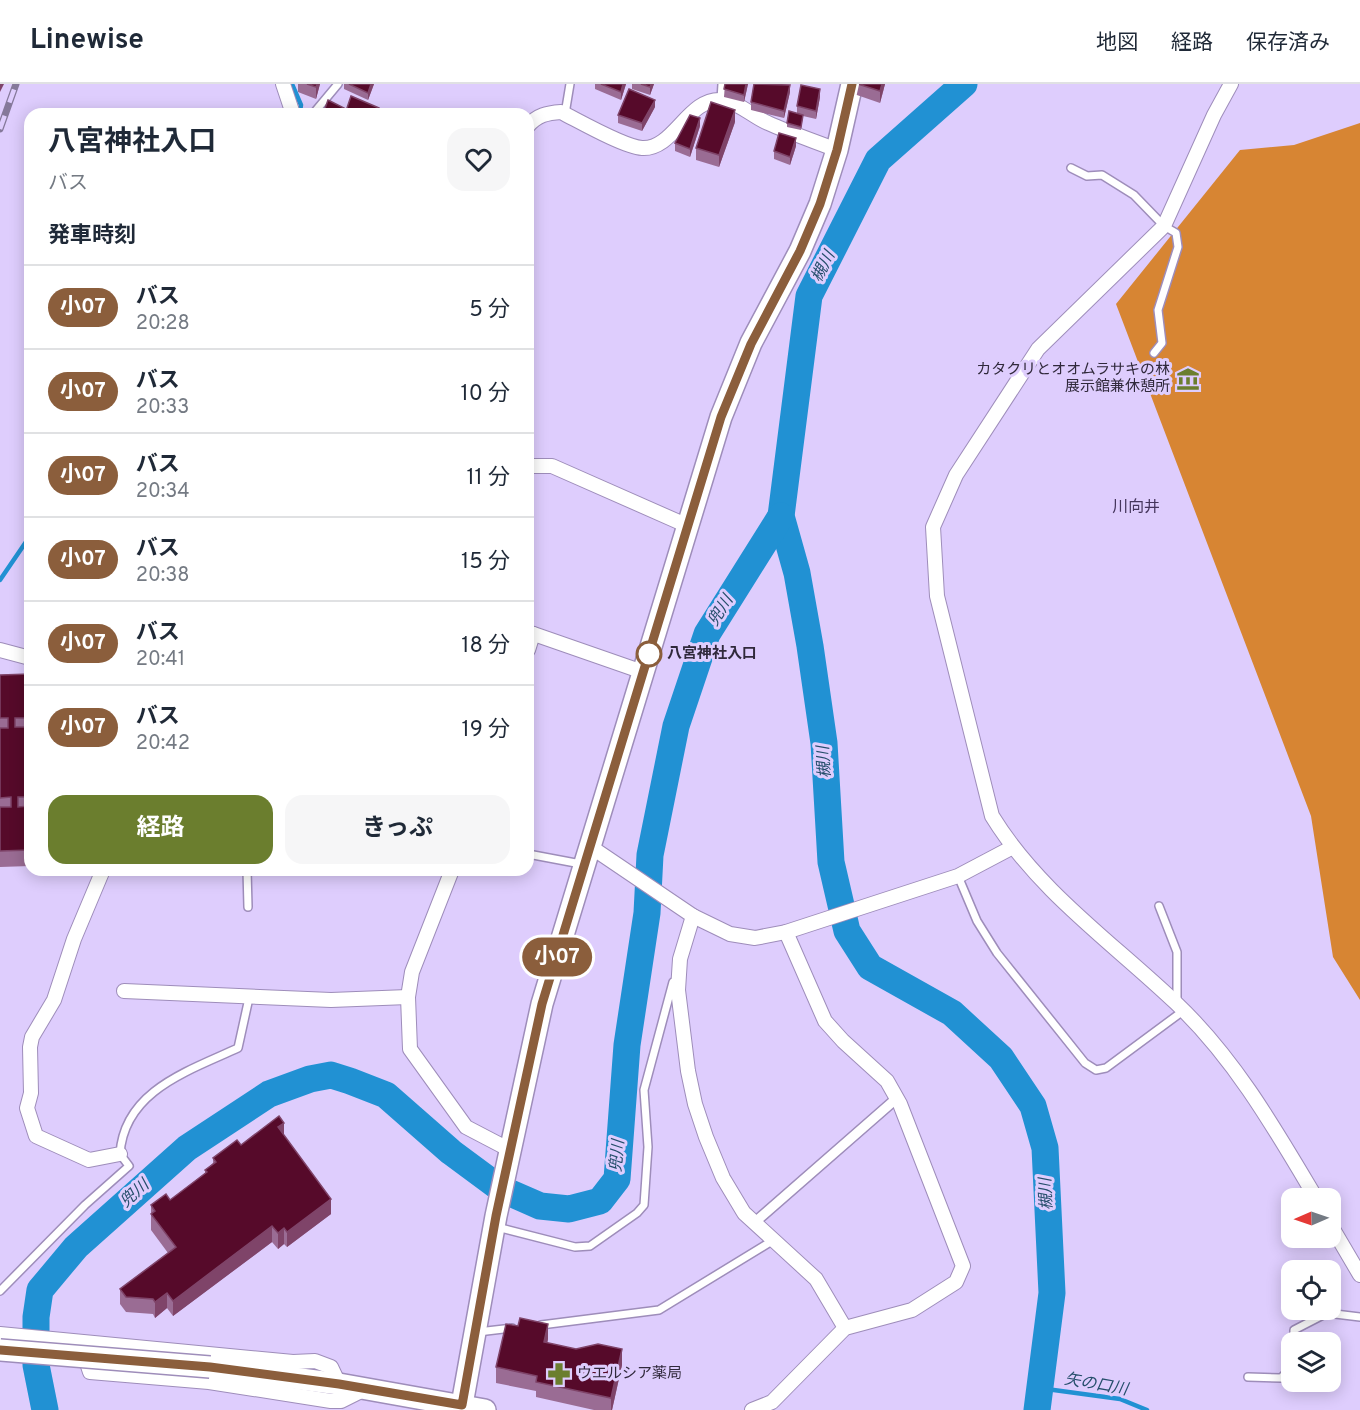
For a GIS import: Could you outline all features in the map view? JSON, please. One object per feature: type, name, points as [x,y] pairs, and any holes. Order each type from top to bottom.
[{"type":"main road","points":[[461,1408],[495,1221],[542,1004],[721,417],[751,344],[800,251],[820,204],[837,150],[852,84]]},
{"type":"main road","points":[[0,1350],[210,1367],[339,1384],[461,1408],[484,1410]]},
{"type":"street","points":[[283,84],[291,108]]},
{"type":"street","points":[[1231,84],[1214,115],[1164,226],[1038,349],[956,475],[933,527],[937,596],[992,816],[1011,848],[1093,929],[1180,1007],[1246,1085],[1310,1188]]},
{"type":"street","points":[[534,120],[548,113],[565,114],[642,148],[658,146],[684,120],[707,104],[721,100],[733,103],[766,123],[837,150]]},
{"type":"street","points":[[534,466],[552,466],[688,526]]},
{"type":"street","points":[[534,634],[643,672]]},
{"type":"street","points":[[0,650],[24,656]]},
{"type":"street","points":[[589,856],[634,875],[689,913],[742,936],[755,938],[789,931],[958,876],[1011,848]]},
{"type":"street","points":[[100,876],[74,939],[54,1000],[32,1036],[30,1047],[31,1093],[27,1107],[36,1136],[89,1160],[120,1155]]},
{"type":"street","points":[[450,876],[412,972],[408,998],[410,1049],[418,1064],[466,1127],[510,1153]]},
{"type":"street","points":[[689,913],[680,959],[678,990],[695,1104],[723,1178],[744,1213],[816,1279],[845,1328]]},
{"type":"street","points":[[752,1410],[773,1406],[845,1328],[912,1310],[956,1282],[963,1266],[897,1098],[887,1081],[873,1066],[843,1041],[825,1021],[789,931]]},
{"type":"street","points":[[124,992],[331,1000],[408,998]]},
{"type":"street","points":[[754,1223],[897,1098]]},
{"type":"street","points":[[1341,1243],[1360,1275]]},
{"type":"street","points":[[0,1334],[324,1363],[331,1367],[339,1384]]},
{"type":"street","points":[[81,1342],[90,1372],[209,1382],[331,1401],[341,1401],[367,1389]]},
{"type":"lane","points":[[318,108],[338,84]]},
{"type":"lane","points":[[565,114],[570,84]]},
{"type":"lane","points":[[721,100],[722,84]]},
{"type":"lane","points":[[1071,168],[1087,176],[1102,175],[1134,195],[1164,226],[1176,233],[1178,247],[1158,310],[1162,343],[1154,353]]},
{"type":"lane","points":[[534,854],[589,856]]},
{"type":"lane","points":[[247,876],[248,907]]},
{"type":"lane","points":[[958,876],[977,921],[997,953],[1085,1063],[1096,1070],[1106,1068],[1180,1007],[1177,952],[1159,906]]},
{"type":"lane","points":[[495,1221],[575,1246],[590,1246],[637,1213],[644,1205],[648,1147],[644,1090],[680,959]]},
{"type":"lane","points":[[0,1291],[85,1205],[129,1166],[120,1155],[130,1114],[142,1099],[184,1073],[238,1048],[249,998]]},
{"type":"lane","points":[[532,1326],[659,1310],[772,1241]]},
{"type":"lane","points":[[1294,1332],[1327,1313],[1360,1317]]},
{"type":"lane","points":[[475,1332],[520,1327]]},
{"type":"lane","points":[[1248,1377],[1281,1378]]},
{"type":"shaded area","points":[[1360,123],[1360,1000],[1333,957],[1311,816],[1116,304],[1240,150],[1294,145]]},
{"type":"building","points":[[349,84],[371,84],[368,93]]},
{"type":"building","points":[[601,84],[623,84],[621,92]]},
{"type":"building","points":[[725,84],[746,84],[744,95],[724,89]]},
{"type":"building","points":[[754,84],[790,85],[784,111],[751,102]]},
{"type":"building","points":[[858,84],[882,84],[880,91]]},
{"type":"building","points":[[801,85],[820,89],[816,111],[797,106]]},
{"type":"building","points":[[629,89],[655,100],[642,123],[618,115]]},
{"type":"building","points":[[351,96],[379,108],[347,108]]},
{"type":"building","points":[[328,100],[344,108],[325,108]]},
{"type":"building","points":[[711,102],[735,110],[719,155],[696,148]]},
{"type":"building","points":[[789,111],[803,115],[801,127],[787,123]]},
{"type":"building","points":[[690,115],[700,118],[690,149],[675,143]]},
{"type":"building","points":[[779,133],[796,138],[790,157],[774,151]]},
{"type":"building","points":[[24,674],[24,718],[15,718],[15,727],[24,727],[24,797],[18,797],[18,807],[24,806],[24,850],[0,851],[0,807],[11,807],[11,797],[0,798],[0,728],[8,728],[8,718],[0,718],[0,675]]},
{"type":"building","points":[[279,1116],[284,1123],[278,1127],[331,1199],[287,1232],[284,1228],[278,1233],[272,1226],[173,1301],[167,1293],[155,1302],[153,1299],[126,1297],[120,1289],[176,1247],[151,1214],[155,1211],[151,1205],[166,1194],[170,1200],[207,1172],[205,1170],[216,1162],[213,1158],[237,1140],[241,1145]]},
{"type":"building","name":"ウエルシア薬局","points":[[520,1318],[548,1324],[544,1342],[576,1349],[598,1344],[622,1349],[611,1398],[536,1382],[537,1376],[496,1367],[506,1324],[518,1326]]},
{"type":"waterway","points":[[292,84],[301,108]]},
{"type":"waterway","name":"槻川","points":[[964,84],[878,160],[809,296],[781,516],[797,573],[810,646],[824,743],[831,862],[847,931],[870,967],[952,1013],[1001,1058],[1033,1106],[1045,1148],[1052,1293],[1037,1410]]},
{"type":"waterway","name":"兜川","points":[[45,1410],[36,1365],[36,1317],[40,1290],[76,1247],[187,1148],[269,1094],[310,1079],[331,1075],[350,1081],[386,1095],[451,1152],[501,1189],[540,1206],[569,1209],[600,1201],[617,1179],[627,1045],[647,913],[650,855],[676,726],[707,634],[781,516]]},
{"type":"waterway","points":[[0,580],[24,545]]},
{"type":"waterway","name":"矢の口川","points":[[1039,1388],[1120,1399],[1147,1410]]},
{"type":"railway","points":[[0,129],[16,84]]},
{"type":"bus line","name":"小07","points":[[0,1350],[210,1367],[339,1384],[462,1405],[496,1216],[542,1004],[721,417],[751,344],[800,251],[820,204],[837,150],[852,84]]},
{"type":"place","name":"カタクリとオオムラサキの林 展示館兼休憩所","points":[[1188,379]]},
{"type":"place","name":"八宮神社入口","points":[[649,654]]},
{"type":"place","name":"ウエルシア薬局","points":[[559,1374]]},
{"type":"district","name":"川向井","points":[[1136,508]]}]
